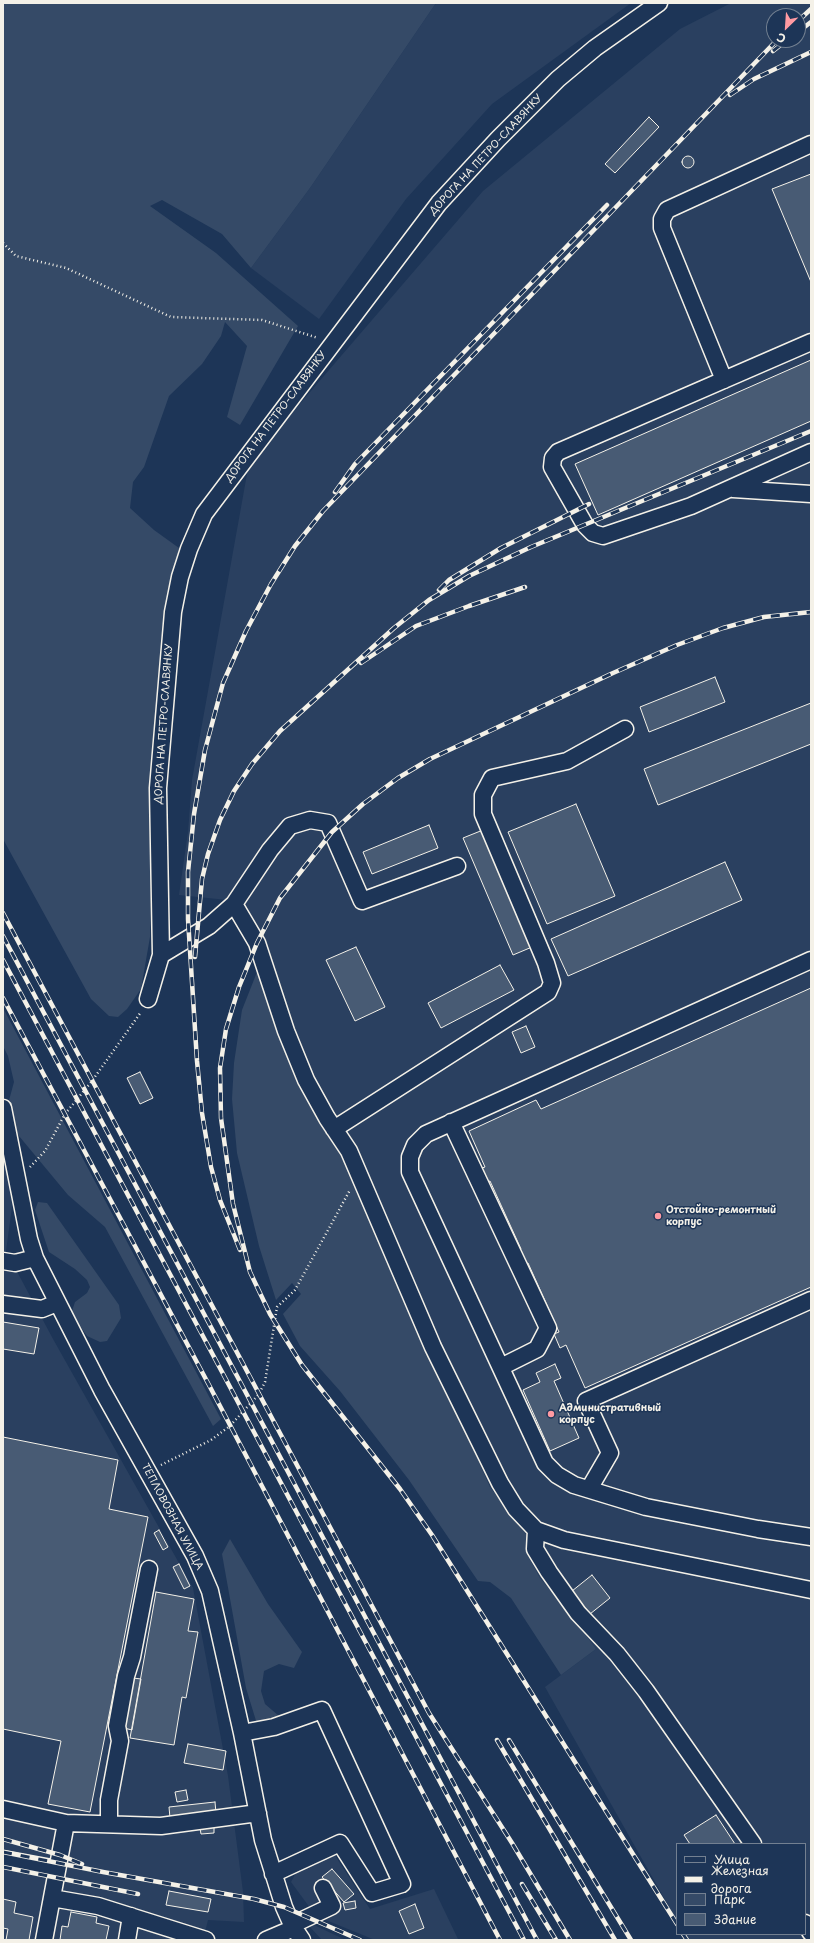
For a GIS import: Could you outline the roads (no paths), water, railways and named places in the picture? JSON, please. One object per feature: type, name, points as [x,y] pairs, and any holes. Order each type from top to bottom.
[{"type":"street","name":"ДОРОГА НА ПЕТРО-СЛАВЯНКУ","points":[[144,1006],[161,955],[158,788],[173,612],[180,577],[189,549],[204,514],[439,203],[498,139],[558,79],[595,48],[659,3]]},
{"type":"street","points":[[724,380],[662,228],[662,219],[667,210],[811,144]]},
{"type":"street","points":[[811,342],[558,452],[553,458],[552,467],[585,525],[598,536],[691,506],[811,452]]},
{"type":"street","points":[[730,488],[811,494]]},
{"type":"street","points":[[334,1129],[548,992],[552,983],[546,963],[484,814],[483,795],[492,778],[567,761],[625,729]]},
{"type":"street","points":[[161,955],[209,926],[234,904],[270,850],[290,826],[310,820],[328,823],[362,901],[457,866]]},
{"type":"street","points":[[234,904],[258,943],[286,1031],[306,1080],[334,1129],[350,1151],[433,1347],[500,1483],[516,1509],[536,1530],[564,1540],[811,1590]]},
{"type":"street","points":[[811,960],[426,1134],[415,1145],[410,1157],[410,1172],[545,1463],[557,1475],[574,1485],[646,1507],[758,1529],[811,1537]]},
{"type":"street","name":"ТЕПЛОВОЗНАЯ УЛИЦА","points":[[3,1108],[8,1151],[18,1180],[29,1239],[35,1258],[57,1303],[147,1471],[195,1556],[210,1591],[242,1733],[263,1840],[273,1874],[296,1931]]},
{"type":"street","points":[[451,1122],[548,1328],[537,1349],[501,1367]]},
{"type":"street","points":[[3,1261],[15,1263],[35,1258]]},
{"type":"street","points":[[589,1490],[610,1453],[586,1401],[811,1300]]},
{"type":"street","points":[[3,1304],[42,1309],[57,1303]]},
{"type":"street","points":[[536,1530],[535,1549],[556,1582],[578,1613],[617,1654],[646,1691],[752,1843]]},
{"type":"street","points":[[109,1824],[109,1800],[120,1741],[117,1726],[126,1676],[132,1657],[149,1570]]},
{"type":"street","points":[[242,1733],[274,1728],[322,1710],[402,1884],[372,1893],[340,1843],[273,1874]]},
{"type":"street","points":[[3,1809],[66,1823],[160,1826],[258,1814]]},
{"type":"street","points":[[44,1940],[66,1823]]},
{"type":"street","points":[[3,1859],[57,1869]]},
{"type":"street","points":[[266,1940],[296,1931],[332,1906],[323,1888]]},
{"type":"street","points":[[52,1898],[98,1906],[206,1940]]},
{"type":"street","points":[[127,1940],[131,1916]]},
{"type":"railway","points":[[806,14],[811,9]]},
{"type":"railway","points":[[806,26],[811,22]]},
{"type":"railway","points":[[240,1250],[220,1200],[211,1167],[202,1113],[197,1061],[188,919],[188,872],[194,814],[205,750],[223,683],[246,631],[271,584],[295,546],[323,511],[769,48]]},
{"type":"railway","points":[[773,51],[777,48]]},
{"type":"railway","points":[[730,95],[754,79],[811,52]]},
{"type":"railway","points":[[335,492],[355,464],[607,205]]},
{"type":"railway","points":[[195,957],[202,879],[208,854],[220,820],[234,791],[252,764],[280,731],[394,628],[429,600],[469,576],[531,547],[811,431]]},
{"type":"railway","points":[[439,590],[449,580],[501,548],[589,504]]},
{"type":"railway","points":[[361,663],[416,626],[525,587]]},
{"type":"railway","points":[[676,1922],[432,1535],[400,1489],[302,1365],[270,1314],[250,1272],[233,1204],[221,1118],[220,1068],[226,1029],[239,987],[257,943],[280,898],[332,832],[363,804],[398,778],[430,759],[613,673],[677,645],[723,628],[764,617],[811,612]]},
{"type":"railway","points":[[3,913],[429,1713],[512,1843],[570,1940]]},
{"type":"railway","points":[[3,936],[537,1940]]},
{"type":"railway","points":[[3,960],[524,1940]]},
{"type":"railway","points":[[3,998],[209,1385],[500,1940]]},
{"type":"railway","points":[[497,1740],[615,1940]]},
{"type":"railway","points":[[509,1740],[631,1940]]},
{"type":"railway","points":[[3,1839],[60,1855],[82,1864]]},
{"type":"railway","points":[[3,1852],[103,1872],[254,1899],[284,1907],[360,1940]]},
{"type":"railway","points":[[3,1867],[138,1894]]},
{"type":"railway","points":[[522,1884],[556,1940]]},
{"type":"railway","points":[[684,1935],[687,1940]]},
{"type":"place","name":"Отстойно-ремонтный корпус","points":[[658,1216]]},
{"type":"place","name":"Административный корпус","points":[[551,1414]]}]
